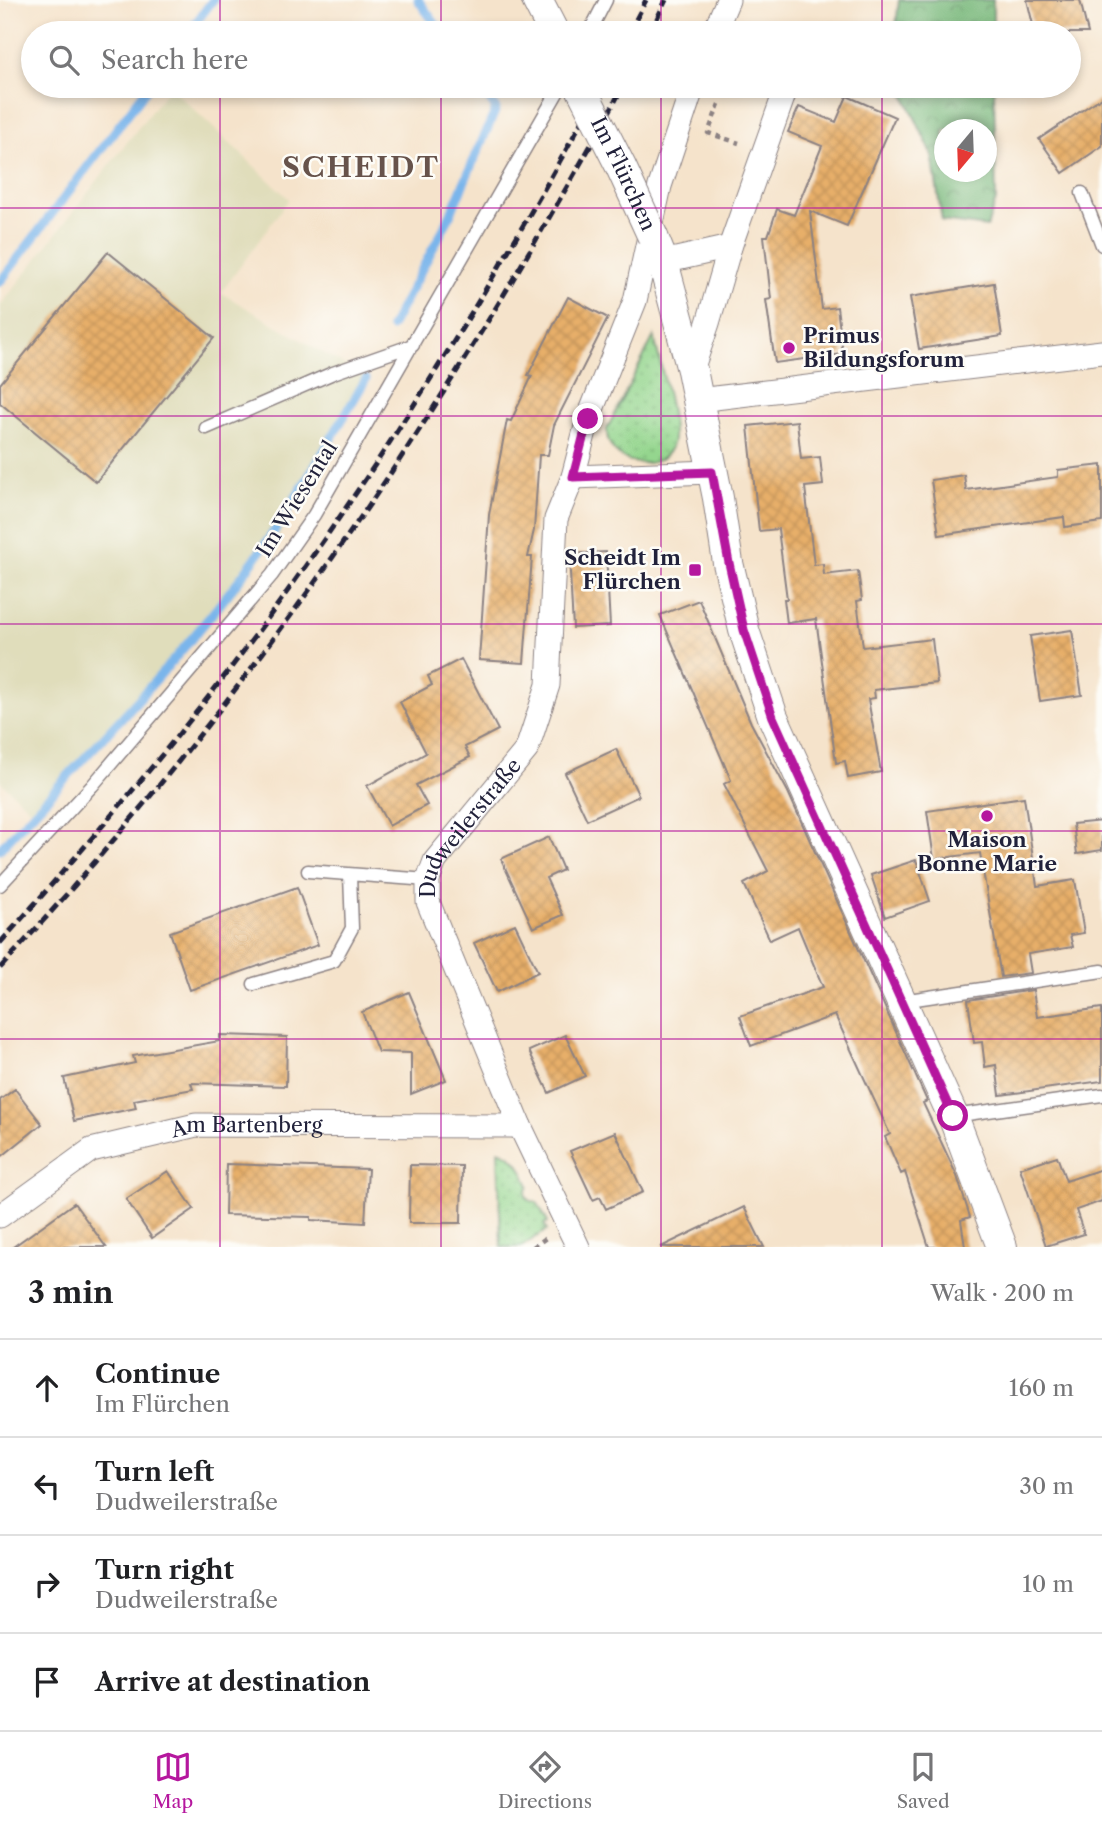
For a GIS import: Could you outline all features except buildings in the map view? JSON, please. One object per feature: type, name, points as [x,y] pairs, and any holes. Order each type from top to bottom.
[{"type":"street","points":[[719,21],[727,0]]},
{"type":"street","name":"Im Flürchen","points":[[586,98],[658,250],[692,370],[744,630],[773,717],[953,1116],[1002,1247]]},
{"type":"street","name":"Dudweilerstraße","points":[[578,1247],[520,1126],[428,902],[428,880],[435,861],[527,748],[548,685],[556,519],[573,477],[588,419],[635,301],[660,186],[689,98]]},
{"type":"street","points":[[692,370],[730,247],[783,98]]},
{"type":"street","points":[[658,250],[730,247]]},
{"type":"street","points":[[698,400],[1102,352]]},
{"type":"street","points":[[573,477],[712,472]]},
{"type":"street","name":"Am Bartenberg","points":[[0,1216],[91,1150],[196,1125],[520,1126]]},
{"type":"lane","points":[[595,21],[606,0]]},
{"type":"lane","name":"Im Wiesental","points":[[0,885],[92,786],[272,575],[314,515],[554,98]]},
{"type":"lane","points":[[1082,193],[1102,245]]},
{"type":"lane","points":[[206,428],[333,373],[413,345]]},
{"type":"lane","points":[[308,871],[428,880]]},
{"type":"lane","points":[[254,984],[334,961],[352,928],[350,875]]},
{"type":"lane","points":[[901,1001],[1102,971]]},
{"type":"lane","points":[[953,1116],[1102,1095]]},
{"type":"path","points":[[719,104],[708,133],[739,143]]},
{"type":"shaded area","points":[[161,98],[182,98],[289,199],[221,293],[363,376],[281,532],[220,614],[34,813],[0,781],[0,306]]},
{"type":"green space","points":[[899,0],[993,0],[993,21],[896,21]]},
{"type":"green space","points":[[906,98],[994,98],[995,119],[934,119],[934,167],[932,154]]},
{"type":"green space","points":[[936,182],[996,182],[996,200],[987,227],[942,221]]},
{"type":"green space","points":[[654,336],[671,410],[673,438],[671,447],[664,456],[645,463],[633,462],[614,451],[607,429]]},
{"type":"green space","points":[[498,1150],[510,1155],[518,1164],[529,1186],[526,1197],[537,1202],[548,1222],[544,1224],[547,1230],[521,1247],[501,1247]]},
{"type":"waterway","points":[[197,21],[213,0]]},
{"type":"waterway","points":[[418,0],[433,21]]},
{"type":"waterway","points":[[0,282],[140,98]]},
{"type":"waterway","points":[[391,327],[447,222],[496,109],[488,98]]},
{"type":"waterway","points":[[0,849],[131,708],[225,598],[284,516],[366,379]]},
{"type":"railway","points":[[635,21],[646,0]]},
{"type":"railway","points":[[656,21],[666,0]]},
{"type":"railway","points":[[0,943],[160,757],[299,575],[436,370],[521,229],[594,98]]},
{"type":"railway","points":[[0,968],[75,885],[217,713],[349,534],[471,348],[617,98]]},
{"type":"place","name":"Primus Bildungsforum","points":[[789,348]]},
{"type":"place","name":"Scheidt Im Flürchen","points":[[695,570]]},
{"type":"place","name":"Maison Bonne Marie","points":[[987,816]]},
{"type":"district","name":"SCHEIDT","points":[[361,167]]},
{"type":"route","points":[[588,419],[573,477],[712,472],[744,630],[773,717],[953,1116]]}]
